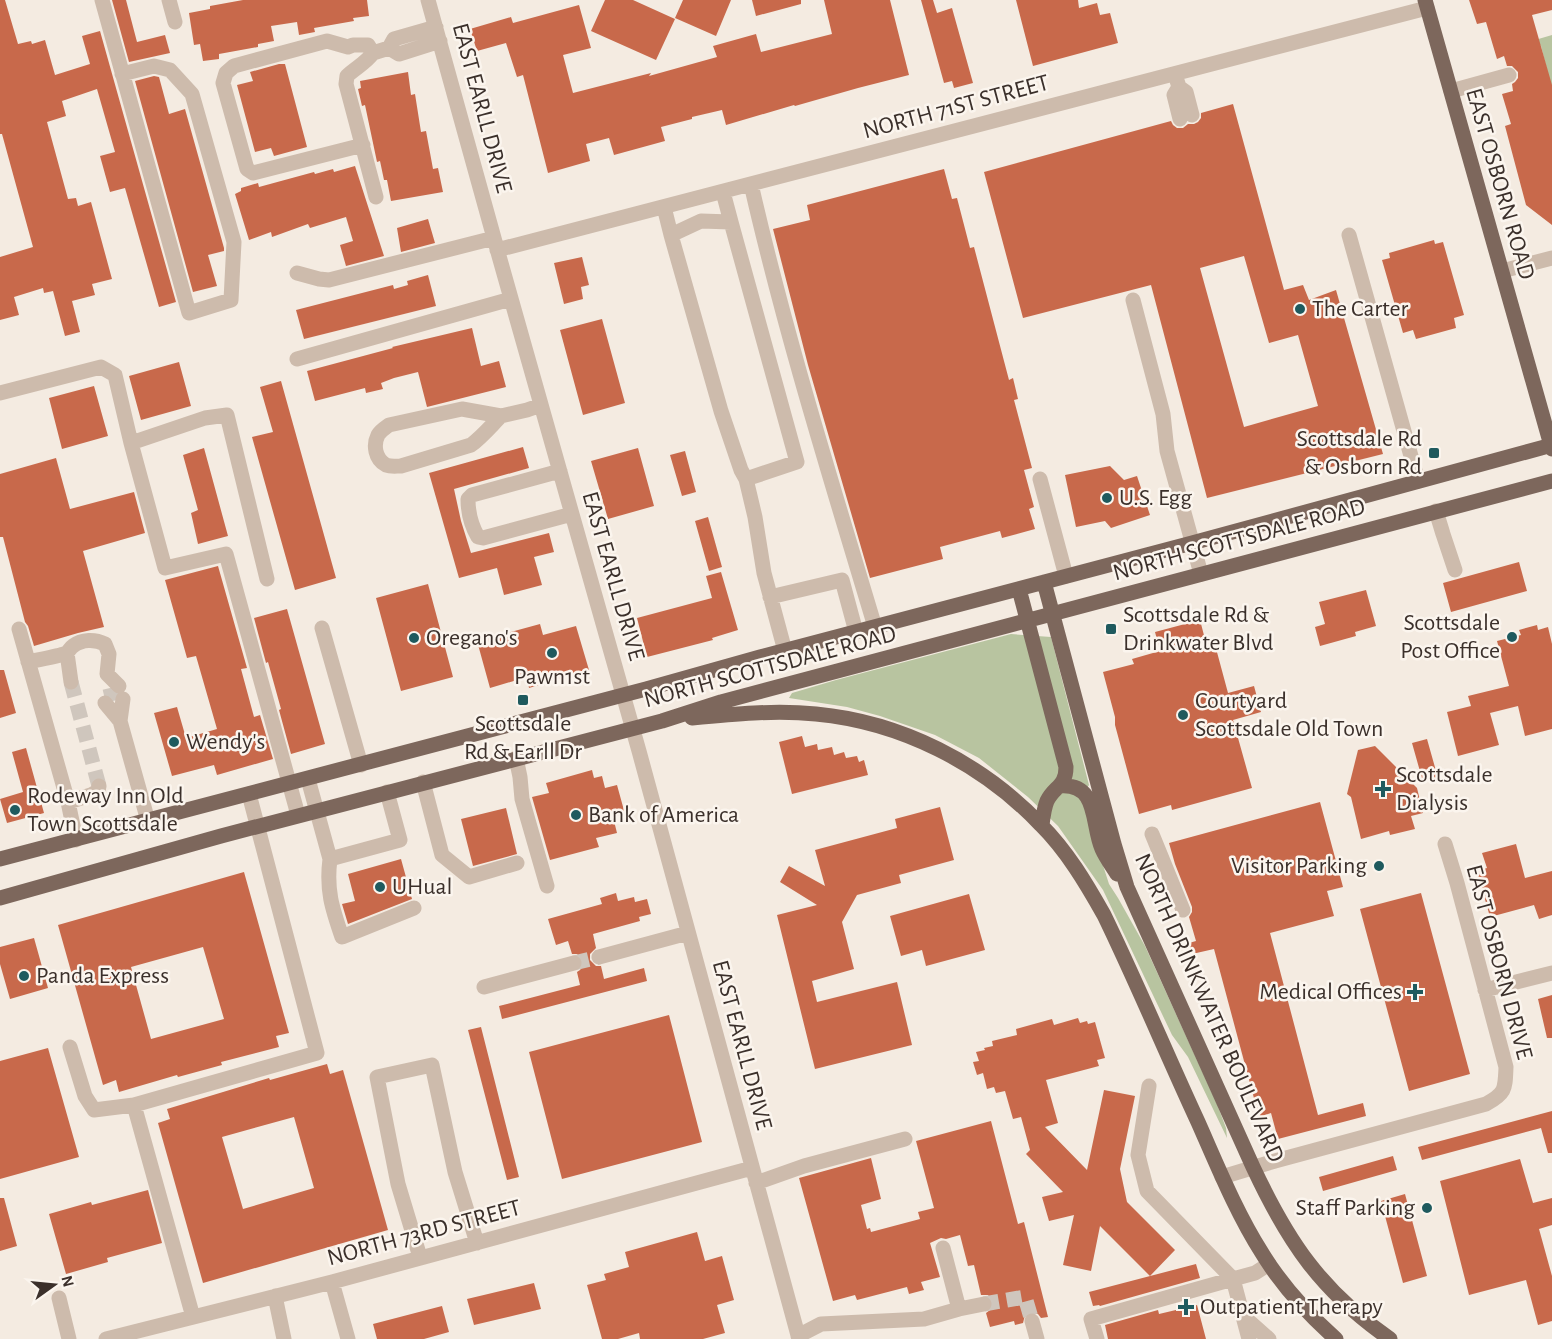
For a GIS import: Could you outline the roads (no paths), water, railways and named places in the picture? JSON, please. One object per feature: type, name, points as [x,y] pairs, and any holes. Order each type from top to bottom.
[{"type":"main road","name":"EAST OSBORN ROAD","points":[[1426,4],[1552,447]]},
{"type":"main road","name":"NORTH SCOTTSDALE ROAD","points":[[0,859],[1552,447]]},
{"type":"main road","name":"NORTH SCOTTSDALE ROAD","points":[[0,898],[257,826],[662,721],[721,702],[1552,481]]},
{"type":"main road","name":"NORTH DRINKWATER BOULEVARD","points":[[1044,582],[1123,873],[1253,1167],[1285,1229],[1315,1272],[1357,1315],[1390,1339]]},
{"type":"main road","points":[[1019,588],[1065,761],[1066,772],[1060,786],[1047,801],[1042,825]]},
{"type":"main road","points":[[662,721],[791,712],[845,718],[872,724],[899,732],[951,756],[998,786],[1042,825],[1074,865],[1116,939],[1247,1228],[1269,1264],[1295,1298],[1336,1339]]},
{"type":"main road","points":[[1060,786],[1076,787],[1087,795],[1102,849],[1133,899]]},
{"type":"street","points":[[102,0],[122,74],[189,313],[231,300],[234,243],[192,94],[170,70],[154,66],[122,74]]},
{"type":"street","points":[[169,0],[175,22]]},
{"type":"street","name":"EAST EARLL DRIVE","points":[[428,0],[623,695],[798,1337]]},
{"type":"street","name":"NORTH 71ST STREET","points":[[297,273],[329,280],[664,207],[1177,80],[1426,4]]},
{"type":"street","points":[[375,197],[346,84],[347,76],[373,53],[389,48],[394,39],[438,34]]},
{"type":"street","points":[[363,145],[253,174],[247,169],[223,82],[226,73],[234,66],[327,41],[348,47],[368,45],[373,53]]},
{"type":"street","points":[[348,47],[354,69]]},
{"type":"street","points":[[1451,91],[1509,75]]},
{"type":"street","points":[[1177,80],[1174,96],[1186,117]]},
{"type":"street","points":[[751,184],[809,403],[875,627]]},
{"type":"street","points":[[723,192],[797,462],[746,479]]},
{"type":"street","points":[[664,207],[721,411],[746,479],[764,573],[784,651]]},
{"type":"street","points":[[671,235],[701,221],[731,222]]},
{"type":"street","points":[[1349,235],[1418,481]]},
{"type":"street","points":[[1502,272],[1552,258]]},
{"type":"street","points":[[297,359],[511,298]]},
{"type":"street","points":[[1132,300],[1163,414],[1167,451],[1201,574]]},
{"type":"street","points":[[0,393],[101,367],[115,375],[165,568],[226,554],[298,815]]},
{"type":"street","points":[[501,416],[480,439],[471,445],[401,466],[385,464],[379,459],[375,449],[377,436],[389,425],[462,409],[501,416],[541,405]]},
{"type":"street","points":[[131,443],[205,418],[227,415],[267,579]]},
{"type":"street","points":[[560,471],[472,495],[468,499],[469,514],[478,537],[483,538],[572,514]]},
{"type":"street","points":[[1040,479],[1066,576]]},
{"type":"street","points":[[1436,511],[1455,570]]},
{"type":"street","points":[[770,597],[842,580],[856,632]]},
{"type":"street","points":[[322,628],[361,765]]},
{"type":"street","points":[[19,629],[68,802],[76,840]]},
{"type":"street","points":[[28,662],[67,653],[80,642],[90,640],[105,644],[109,654],[111,692],[147,821]]},
{"type":"street","points":[[67,653],[71,682]]},
{"type":"street","points":[[516,758],[522,799],[547,886]]},
{"type":"street","points":[[308,778],[330,859],[329,896],[342,938],[414,908]]},
{"type":"street","points":[[423,782],[442,855],[470,877],[517,863]]},
{"type":"street","points":[[68,802],[91,795],[98,791],[99,786]]},
{"type":"street","points":[[330,859],[400,840],[387,792]]},
{"type":"street","points":[[70,1047],[85,1096],[94,1110],[134,1105],[317,1053],[249,794]]},
{"type":"street","points":[[1152,834],[1183,910]]},
{"type":"street","name":"EAST OSBORN DRIVE","points":[[1253,1167],[1486,1104],[1503,1092],[1506,1067],[1445,844]]},
{"type":"street","points":[[599,957],[688,933]]},
{"type":"street","points":[[484,987],[574,963]]},
{"type":"street","points":[[1485,990],[1552,973]]},
{"type":"street","points":[[420,1257],[398,1184],[377,1077],[432,1065],[455,1172],[477,1243]]},
{"type":"street","points":[[1149,1086],[1138,1155],[1147,1191],[1233,1280],[1249,1339]]},
{"type":"street","points":[[134,1105],[193,1317]]},
{"type":"street","points":[[756,1183],[804,1166],[905,1139]]},
{"type":"street","points":[[1222,1177],[1253,1167]]},
{"type":"street","name":"NORTH 73RD STREET","points":[[106,1339],[140,1335],[193,1317],[332,1282],[752,1168]]},
{"type":"street","points":[[943,1248],[959,1309]]},
{"type":"street","points":[[1097,1339],[1091,1320],[1233,1280],[1255,1273],[1269,1264]]},
{"type":"street","points":[[332,1282],[348,1339]]},
{"type":"street","points":[[275,1296],[284,1339]]},
{"type":"street","points":[[59,1298],[69,1339]]},
{"type":"street","points":[[798,1337],[821,1324],[924,1319],[984,1304]]},
{"type":"street","points":[[1242,1315],[1269,1339]]},
{"type":"street","points":[[1032,1321],[1037,1339]]},
{"type":"tunnel","points":[[71,682],[99,786]]},
{"type":"tunnel","points":[[110,688],[113,701]]},
{"type":"tunnel","points":[[574,963],[599,957]]},
{"type":"tunnel","points":[[984,1304],[1025,1297],[1032,1321]]},
{"type":"place","name":"The Carter","points":[[1300,309]]},
{"type":"place","name":"Scottsdale Rd & Osborn Rd","points":[[1434,453]]},
{"type":"place","name":"U.S. Egg","points":[[1107,498]]},
{"type":"place","name":"Scottsdale Rd & Drinkwater Blvd","points":[[1111,629]]},
{"type":"place","name":"Scottsdale Post Office","points":[[1512,637]]},
{"type":"place","name":"Oregano's","points":[[414,638]]},
{"type":"place","name":"Pawn1st","points":[[552,653]]},
{"type":"place","name":"Scottsdale Rd & Earll Dr","points":[[523,700]]},
{"type":"place","name":"Courtyard Scottsdale Old Town","points":[[1183,715]]},
{"type":"place","name":"Wendy's","points":[[174,742]]},
{"type":"place","name":"Scottsdale Dialysis","points":[[1383,789]]},
{"type":"place","name":"Rodeway Inn Old Town Scottsdale","points":[[15,810]]},
{"type":"place","name":"Bank of America","points":[[576,815]]},
{"type":"place","name":"Visitor Parking","points":[[1379,866]]},
{"type":"place","name":"UHual","points":[[380,887]]},
{"type":"place","name":"Panda Express","points":[[24,976]]},
{"type":"place","name":"Medical Offices","points":[[1415,992]]},
{"type":"place","name":"Staff Parking","points":[[1427,1208]]},
{"type":"place","name":"Outpatient Therapy","points":[[1186,1307]]}]
